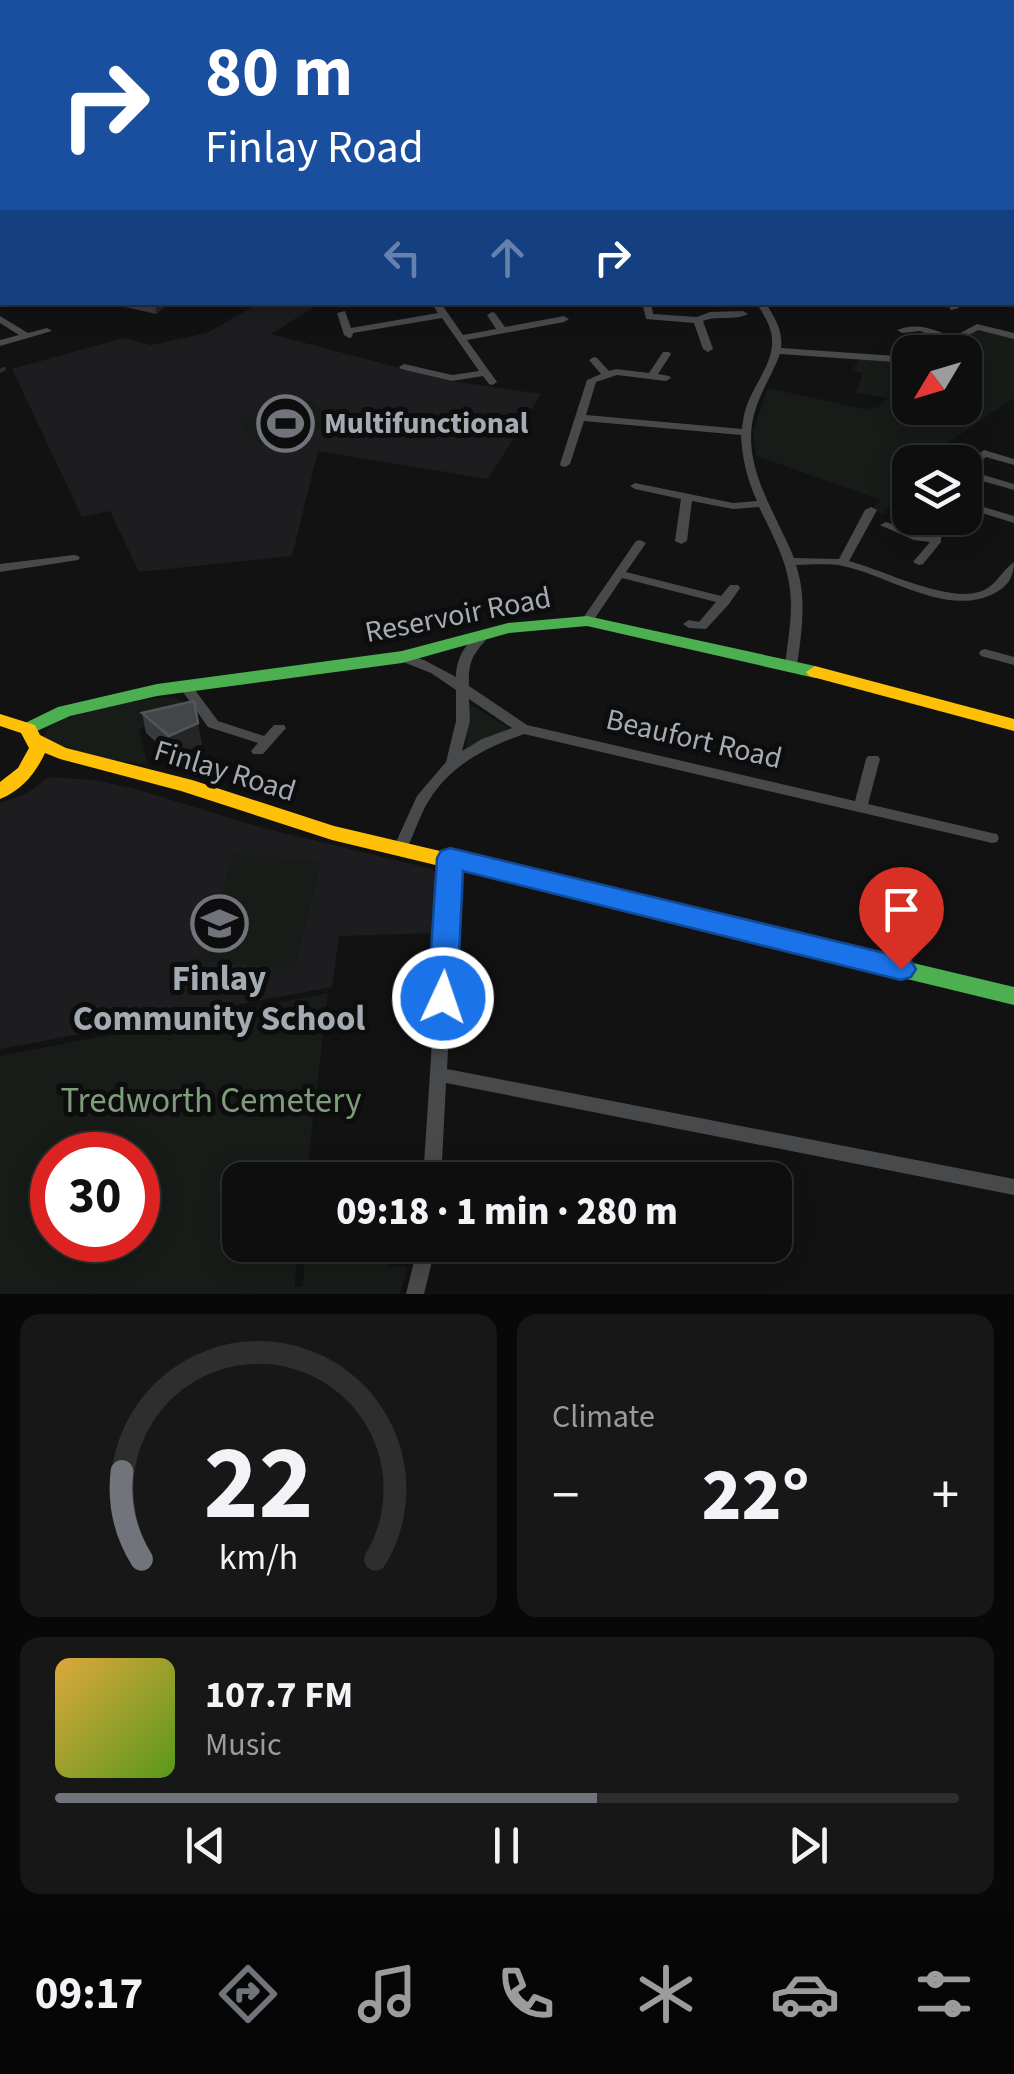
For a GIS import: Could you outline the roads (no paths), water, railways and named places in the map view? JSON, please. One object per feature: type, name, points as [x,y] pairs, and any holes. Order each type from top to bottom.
[{"type":"main road","name":"Reservoir Road","points":[[32,735],[65,712],[184,685],[402,657],[517,626],[587,621],[792,665],[1014,725]]},
{"type":"main road","name":"Finlay Road","points":[[0,720],[60,753],[185,785],[316,827]]},
{"type":"main road","points":[[1,792],[36,759],[32,735]]},
{"type":"main road","name":"Finlay Road","points":[[26,772],[56,766],[118,768]]},
{"type":"main road","points":[[316,827],[334,827],[403,842],[450,858]]},
{"type":"main road","points":[[316,827],[1014,996]]},
{"type":"street","points":[[404,367],[452,378],[489,377],[437,305]]},
{"type":"street","points":[[646,305],[648,317]]},
{"type":"street","points":[[762,305],[776,326],[779,350],[752,402],[746,432],[750,475],[794,576],[797,619],[792,665]]},
{"type":"street","points":[[342,313],[349,333],[443,315]]},
{"type":"street","points":[[636,320],[698,320],[710,315],[743,314]]},
{"type":"street","points":[[492,315],[502,330]]},
{"type":"street","points":[[0,319],[26,336]]},
{"type":"street","points":[[460,338],[564,319]]},
{"type":"street","points":[[698,320],[708,350]]},
{"type":"street","points":[[961,335],[978,327],[1014,336]]},
{"type":"street","points":[[902,330],[921,328],[938,335]]},
{"type":"street","points":[[1,342],[46,330]]},
{"type":"street","points":[[779,350],[892,359]]},
{"type":"street","points":[[566,463],[588,386],[606,373],[659,376],[666,354]]},
{"type":"street","points":[[594,360],[606,373]]},
{"type":"street","points":[[580,418],[746,432]]},
{"type":"street","points":[[982,456],[1014,462]]},
{"type":"street","points":[[982,477],[1014,487]]},
{"type":"street","points":[[635,486],[742,507],[762,504]]},
{"type":"street","points":[[681,541],[687,496]]},
{"type":"street","points":[[842,563],[870,510]]},
{"type":"street","points":[[982,511],[1014,520]]},
{"type":"street","points":[[886,525],[926,541],[937,540]]},
{"type":"street","points":[[919,562],[942,535]]},
{"type":"street","points":[[587,621],[640,543]]},
{"type":"street","points":[[0,568],[74,558]]},
{"type":"street","points":[[789,561],[842,563],[958,600],[986,594],[1009,577],[1014,566]]},
{"type":"street","points":[[622,574],[725,601]]},
{"type":"street","points":[[689,624],[702,626],[734,588]]},
{"type":"street","points":[[452,763],[463,722],[463,662],[485,634]]},
{"type":"street","points":[[985,653],[1014,660]]},
{"type":"street","name":"Beaufort Road","points":[[402,657],[440,670],[489,711],[523,729],[992,838]]},
{"type":"street","points":[[184,685],[214,724],[262,746],[279,728]]},
{"type":"street","points":[[403,842],[422,799],[452,763],[487,742],[523,729]]},
{"type":"street","points":[[860,805],[873,758]]},
{"type":"street","points":[[433,1162],[450,858]]},
{"type":"street","points":[[439,1075],[1014,1187]]},
{"type":"street","points":[[414,1294],[422,1262]]},
{"type":"waterway","points":[[0,371],[4,369]]},
{"type":"place","name":"Multifunctional","points":[[285,423]]},
{"type":"place","name":"Finlay Community School","points":[[219,923]]},
{"type":"park label","name":"Tredworth Cemetery","points":[[211,1101]]}]
